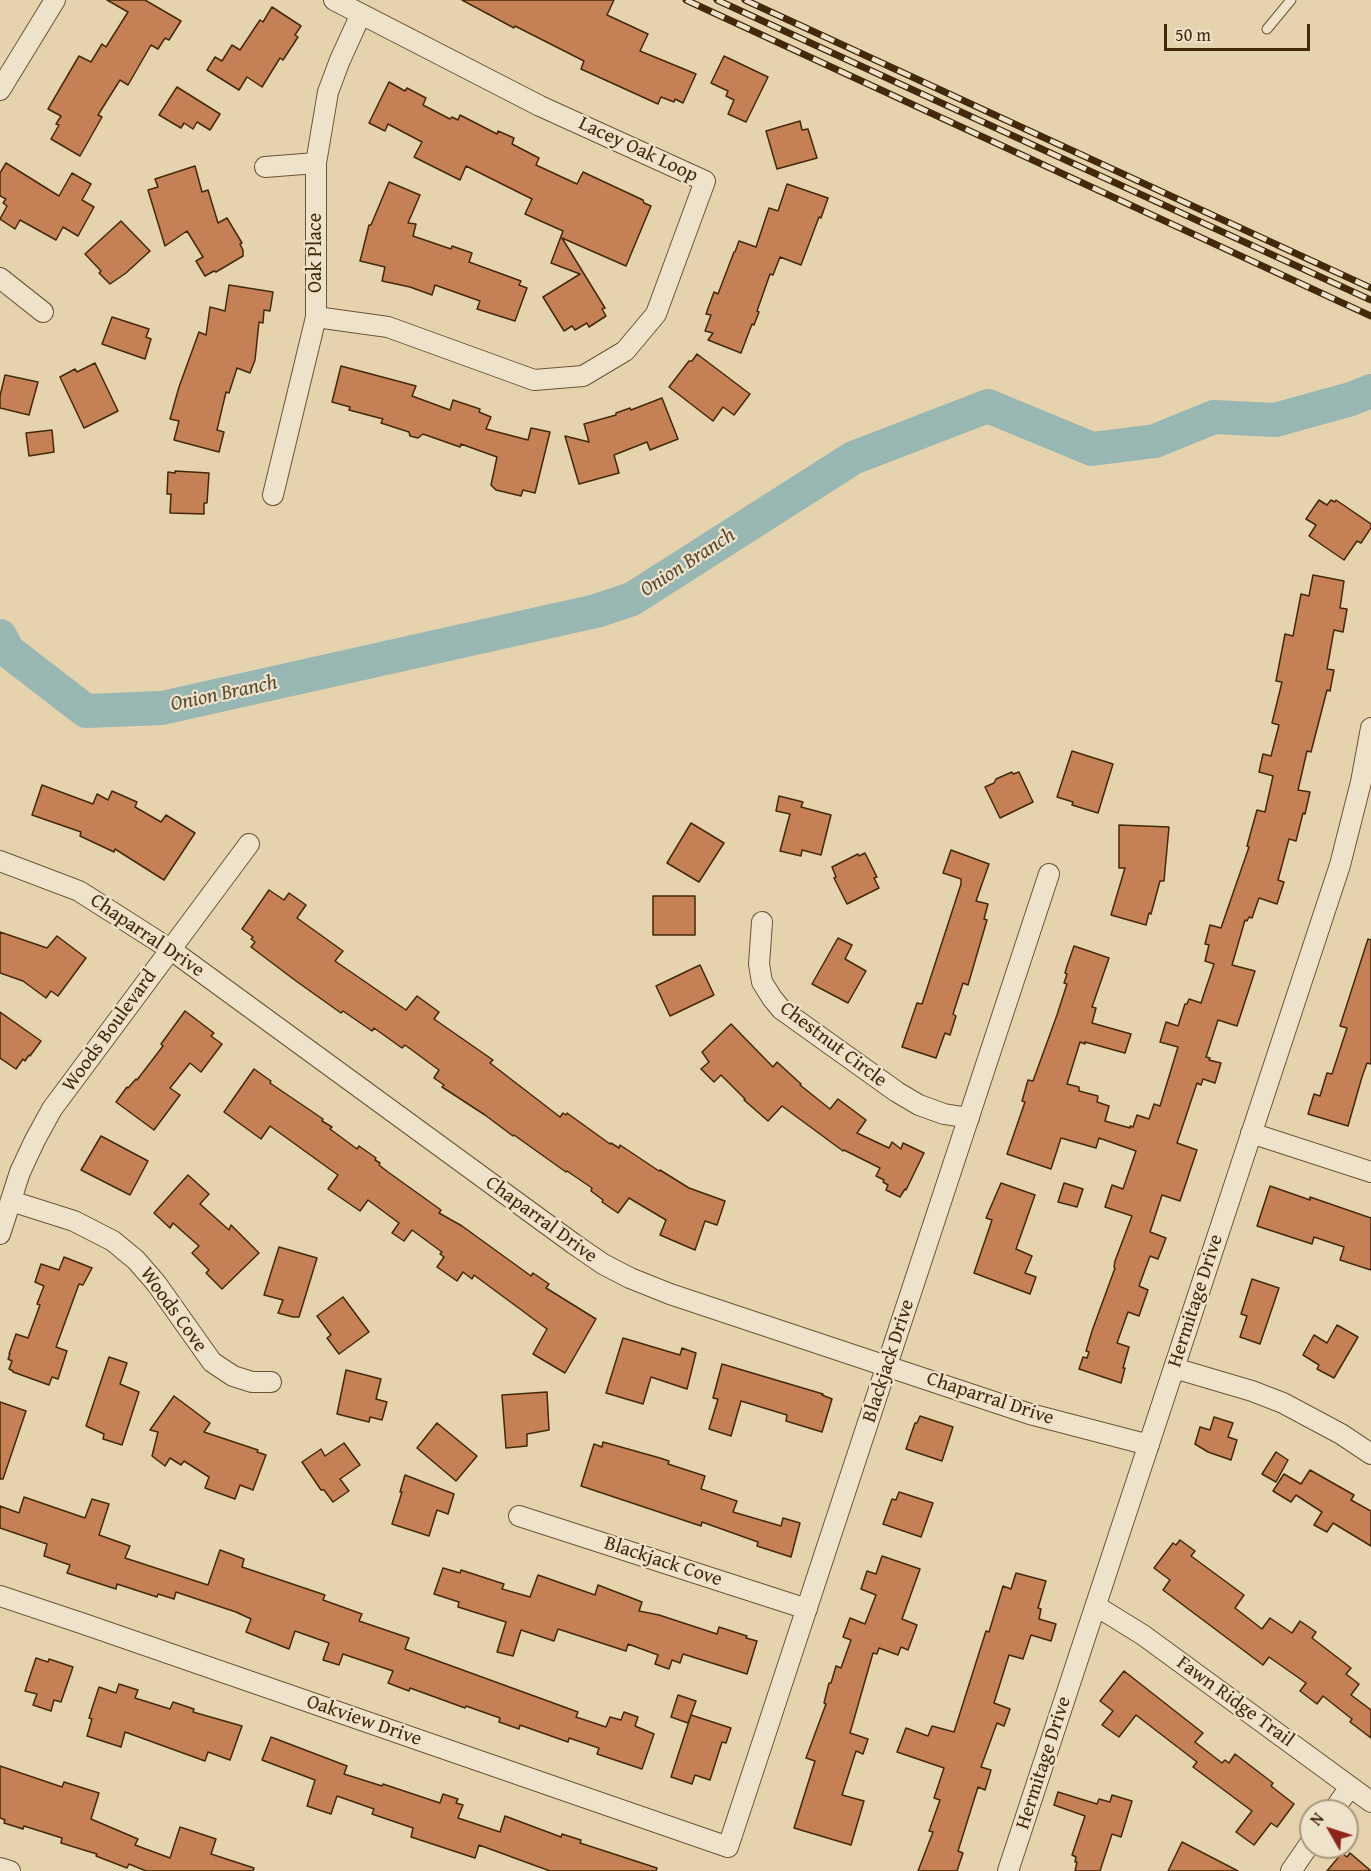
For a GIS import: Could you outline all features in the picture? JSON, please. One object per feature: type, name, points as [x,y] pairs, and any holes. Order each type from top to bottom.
[{"type":"street","points":[[0,90],[56,0]]},
{"type":"street","name":"Lacey Oak Loop","points":[[316,317],[388,327],[534,380],[583,376],[625,351],[656,314],[705,181],[540,106],[334,0]]},
{"type":"street","name":"Oak Place","points":[[273,495],[316,317],[316,163],[328,93],[361,14]]},
{"type":"street","points":[[265,167],[316,163]]},
{"type":"street","points":[[0,278],[43,312]]},
{"type":"street","name":"Hermitage Drive","points":[[1008,1871],[1340,865],[1361,782],[1371,728]]},
{"type":"street","name":"Woods Boulevard","points":[[0,1234],[20,1172],[52,1109],[249,844]]},
{"type":"street","name":"Chaparral Drive","points":[[0,861],[79,891],[170,949],[603,1264],[630,1278],[670,1294],[1030,1414],[1149,1445]]},
{"type":"street","name":"Blackjack Drive","points":[[728,1847],[1049,874]]},
{"type":"street","name":"Chestnut Circle","points":[[762,922],[759,964],[762,982],[782,1009],[897,1092],[919,1105],[944,1114],[969,1118]]},
{"type":"street","points":[[1251,1133],[1371,1172]]},
{"type":"street","name":"Woods Cove","points":[[10,1201],[74,1221],[113,1241],[136,1260],[156,1282],[212,1362],[232,1376],[252,1382],[272,1382]]},
{"type":"street","points":[[1174,1368],[1283,1403],[1322,1423],[1371,1454]]},
{"type":"street","name":"Blackjack Cove","points":[[519,1516],[807,1609]]},
{"type":"street","name":"Oakview Drive","points":[[0,1596],[84,1623],[728,1847]]},
{"type":"street","name":"Fawn Ridge Trail","points":[[1096,1606],[1143,1635],[1371,1802]]},
{"type":"street","points":[[1342,1799],[1350,1787]]},
{"type":"street","points":[[0,1868],[10,1871]]},
{"type":"lane","points":[[1266,29],[1291,0]]},
{"type":"building","points":[[107,0],[145,0],[181,21],[169,40],[165,38],[158,49],[151,45],[128,85],[120,80],[98,115],[102,117],[80,156],[51,139],[61,116],[48,109],[79,56],[91,62],[102,44],[106,47],[128,12]]},
{"type":"building","points":[[462,0],[614,0],[607,15],[648,34],[640,51],[696,74],[683,103],[661,97],[658,104],[581,69],[584,61]]},
{"type":"building","points":[[272,7],[301,26],[295,35],[298,37],[283,60],[280,58],[262,87],[247,77],[239,90],[207,70],[215,57],[222,61],[232,45],[240,50],[260,20],[263,22]]},
{"type":"building","points":[[724,56],[768,77],[746,122],[728,114],[734,100],[726,96],[728,91],[711,83]]},
{"type":"building","points":[[389,82],[405,91],[407,88],[426,98],[423,105],[450,119],[452,117],[458,120],[460,115],[497,134],[498,131],[514,138],[512,144],[539,158],[536,165],[577,184],[583,172],[651,206],[626,266],[562,238],[605,308],[602,309],[606,316],[589,327],[587,323],[575,330],[572,326],[564,331],[543,297],[580,274],[551,263],[563,231],[525,214],[532,199],[466,166],[460,180],[414,157],[422,142],[388,124],[385,131],[369,123]]},
{"type":"building","points":[[177,87],[220,114],[210,130],[197,122],[193,129],[184,123],[181,128],[159,115]]},
{"type":"building","points":[[800,121],[802,130],[808,129],[817,158],[777,169],[766,131]]},
{"type":"building","points":[[6,163],[59,196],[72,173],[91,184],[82,200],[94,207],[78,236],[63,227],[56,240],[20,220],[15,229],[0,219],[7,206],[3,203],[6,199],[0,196],[0,173]]},
{"type":"building","points":[[195,166],[202,192],[208,190],[218,223],[227,218],[242,243],[240,244],[243,250],[243,256],[205,276],[196,261],[203,257],[187,231],[165,246],[148,190],[158,187],[155,179]]},
{"type":"building","points":[[389,182],[420,195],[408,223],[416,224],[413,236],[451,249],[452,246],[472,253],[469,262],[521,281],[519,285],[527,288],[515,321],[477,309],[480,301],[435,285],[432,295],[382,281],[385,267],[360,261],[369,225],[371,225]]},
{"type":"building","points":[[787,184],[828,198],[801,265],[780,257],[773,275],[770,274],[757,311],[759,312],[741,353],[708,340],[713,333],[705,331],[711,315],[706,314],[714,292],[718,294],[739,241],[756,247],[769,208],[778,211]]},
{"type":"building","points":[[121,221],[150,251],[110,284],[85,254]]},
{"type":"building","points":[[229,285],[273,292],[270,311],[264,310],[263,323],[259,322],[255,360],[250,373],[237,368],[229,393],[226,392],[217,430],[224,432],[219,452],[174,440],[179,421],[170,419],[199,332],[206,335],[210,307],[225,311]]},
{"type":"building","points":[[112,317],[149,329],[146,337],[151,339],[145,359],[102,344]]},
{"type":"building","points":[[697,354],[750,394],[734,415],[723,407],[713,421],[669,387]]},
{"type":"building","points":[[95,363],[118,411],[84,428],[60,377],[75,369],[77,372]]},
{"type":"building","points":[[341,366],[416,386],[412,396],[450,410],[453,400],[480,409],[479,412],[491,417],[486,429],[528,440],[531,428],[550,432],[535,493],[523,490],[521,496],[496,490],[491,485],[497,457],[423,434],[418,438],[410,436],[409,432],[381,423],[383,419],[349,410],[350,407],[332,402]]},
{"type":"building","points":[[5,375],[38,382],[29,415],[0,408]]},
{"type":"building","points":[[662,398],[678,439],[650,450],[647,442],[614,455],[619,473],[579,484],[565,436],[589,442],[584,424]]},
{"type":"building","points":[[52,430],[54,452],[29,456],[26,433]]},
{"type":"building","points":[[175,471],[209,473],[204,514],[170,513],[171,494],[167,494],[168,472],[175,473]]},
{"type":"building","points":[[1319,500],[1327,505],[1331,500],[1335,502],[1336,500],[1371,524],[1371,528],[1361,543],[1357,541],[1344,560],[1309,536],[1316,525],[1306,519]]},
{"type":"building","points":[[1313,575],[1344,581],[1340,608],[1347,609],[1343,632],[1334,630],[1327,669],[1334,670],[1330,691],[1327,690],[1311,752],[1307,751],[1298,790],[1310,792],[1305,814],[1303,813],[1296,841],[1289,839],[1278,880],[1284,882],[1277,904],[1259,898],[1252,918],[1245,920],[1232,965],[1255,971],[1237,1026],[1218,1020],[1206,1057],[1221,1063],[1215,1083],[1203,1079],[1201,1085],[1197,1083],[1177,1143],[1197,1150],[1180,1201],[1162,1195],[1150,1232],[1166,1238],[1158,1259],[1150,1256],[1139,1286],[1148,1290],[1139,1316],[1128,1312],[1117,1343],[1129,1347],[1121,1383],[1079,1369],[1083,1357],[1087,1358],[1089,1352],[1086,1351],[1092,1331],[1132,1216],[1105,1207],[1112,1185],[1123,1189],[1136,1151],[1099,1138],[1096,1148],[1061,1138],[1051,1169],[1007,1154],[1025,1102],[1022,1101],[1028,1080],[1033,1081],[1067,984],[1064,983],[1067,974],[1065,973],[1074,946],[1109,958],[1092,1007],[1096,1008],[1092,1023],[1131,1034],[1125,1053],[1080,1042],[1067,1084],[1079,1087],[1079,1091],[1098,1096],[1097,1102],[1109,1106],[1105,1121],[1130,1128],[1130,1126],[1133,1127],[1137,1115],[1149,1119],[1154,1104],[1160,1106],[1178,1047],[1160,1042],[1166,1022],[1178,1026],[1185,1004],[1189,999],[1201,1003],[1214,964],[1205,961],[1209,945],[1205,944],[1210,925],[1221,928],[1249,847],[1247,846],[1257,810],[1265,812],[1273,776],[1259,772],[1263,754],[1271,756],[1279,725],[1272,723],[1282,682],[1276,681],[1285,634],[1293,636],[1301,594],[1309,596]]},
{"type":"building","points":[[1072,751],[1113,764],[1098,813],[1072,805],[1073,802],[1057,797]]},
{"type":"building","points":[[1012,772],[1013,774],[1019,772],[1033,802],[1000,818],[985,787]]},
{"type":"building","points":[[42,785],[93,804],[97,794],[108,800],[112,791],[137,802],[135,807],[161,822],[166,815],[195,833],[164,880],[115,849],[114,852],[80,836],[81,832],[32,815]]},
{"type":"building","points":[[779,796],[803,802],[801,807],[831,815],[821,855],[802,850],[801,856],[780,851],[790,814],[776,811]]},
{"type":"building","points":[[691,823],[724,843],[699,882],[667,863]]},
{"type":"building","points":[[1119,825],[1169,827],[1164,881],[1160,881],[1146,925],[1111,915],[1125,868],[1119,868]]},
{"type":"building","points":[[951,850],[989,864],[976,901],[988,904],[984,919],[987,920],[968,985],[963,983],[953,1014],[956,1016],[950,1035],[945,1033],[936,1058],[902,1047],[917,1003],[922,1004],[961,884],[961,879],[943,873]]},
{"type":"building","points":[[865,853],[877,877],[874,878],[879,888],[847,904],[834,878],[836,877],[832,867],[858,854],[859,856]]},
{"type":"building","points":[[269,890],[284,900],[289,893],[306,905],[297,918],[343,951],[335,961],[406,1010],[417,996],[439,1012],[434,1019],[493,1060],[490,1063],[560,1117],[563,1113],[566,1115],[567,1113],[610,1144],[619,1148],[620,1145],[689,1188],[725,1201],[717,1225],[705,1221],[695,1250],[660,1235],[666,1220],[629,1198],[618,1213],[602,1202],[603,1200],[591,1191],[592,1188],[442,1087],[444,1085],[434,1078],[439,1070],[405,1045],[402,1048],[374,1028],[372,1031],[343,1011],[341,1013],[296,981],[251,947],[255,942],[251,939],[253,937],[242,929]]},
{"type":"building","points":[[653,896],[695,896],[695,935],[653,935]]},
{"type":"building","points":[[0,932],[47,948],[57,936],[86,958],[58,996],[51,991],[46,998],[23,981],[0,973]]},
{"type":"building","points":[[838,938],[852,945],[845,959],[866,971],[848,1003],[812,984]]},
{"type":"building","points":[[1368,939],[1371,940],[1371,1064],[1367,1063],[1348,1126],[1308,1114],[1314,1094],[1320,1096],[1327,1073],[1332,1074],[1347,1028],[1340,1026]]},
{"type":"building","points":[[700,965],[714,995],[670,1016],[656,986]]},
{"type":"building","points":[[185,1011],[214,1033],[211,1036],[222,1044],[201,1072],[190,1063],[170,1088],[180,1095],[154,1130],[116,1102],[127,1087],[137,1080],[163,1046],[161,1044]]},
{"type":"building","points":[[0,1012],[41,1041],[16,1069],[0,1058]]},
{"type":"building","points":[[731,1024],[773,1067],[777,1062],[800,1085],[830,1109],[838,1099],[866,1120],[857,1133],[889,1148],[892,1142],[901,1149],[903,1143],[924,1153],[906,1190],[900,1197],[886,1190],[888,1185],[876,1176],[880,1168],[843,1151],[782,1106],[768,1121],[721,1075],[714,1082],[701,1069],[709,1062],[702,1052]]},
{"type":"building","points":[[254,1069],[271,1081],[270,1083],[323,1119],[322,1121],[332,1127],[330,1129],[357,1149],[359,1146],[376,1158],[379,1165],[441,1210],[439,1213],[462,1226],[531,1276],[533,1273],[549,1284],[546,1288],[596,1319],[565,1373],[533,1354],[547,1329],[474,1275],[472,1279],[463,1272],[457,1281],[437,1267],[444,1257],[440,1254],[442,1252],[412,1230],[404,1241],[392,1233],[399,1223],[368,1200],[360,1211],[328,1189],[338,1175],[270,1126],[261,1139],[224,1112]]},
{"type":"building","points":[[101,1136],[148,1161],[130,1195],[81,1170]]},
{"type":"building","points":[[188,1175],[209,1194],[200,1204],[229,1230],[231,1225],[259,1253],[222,1289],[206,1273],[209,1270],[192,1253],[199,1246],[173,1223],[170,1228],[154,1213]]},
{"type":"building","points":[[1001,1183],[1035,1195],[1016,1249],[1032,1256],[1025,1273],[1036,1277],[1030,1294],[974,1273],[992,1220],[986,1218]]},
{"type":"building","points":[[1064,1183],[1083,1189],[1077,1207],[1058,1202]]},
{"type":"building","points":[[1270,1186],[1371,1218],[1371,1270],[1340,1260],[1344,1247],[1314,1237],[1312,1244],[1257,1226]]},
{"type":"building","points":[[279,1247],[317,1258],[299,1317],[278,1313],[283,1300],[264,1295]]},
{"type":"building","points":[[64,1257],[92,1268],[83,1285],[79,1284],[56,1347],[67,1351],[58,1379],[52,1377],[49,1385],[13,1372],[9,1369],[12,1361],[8,1359],[16,1334],[28,1338],[40,1305],[37,1304],[44,1286],[35,1282],[41,1264],[59,1270]]},
{"type":"building","points":[[1252,1279],[1279,1288],[1260,1344],[1240,1337],[1247,1316],[1241,1314]]},
{"type":"building","points":[[343,1297],[369,1332],[339,1354],[327,1338],[331,1335],[317,1316]]},
{"type":"building","points":[[1337,1325],[1358,1337],[1334,1378],[1317,1369],[1319,1365],[1303,1355],[1314,1335],[1327,1343]]},
{"type":"building","points":[[623,1338],[680,1355],[682,1348],[696,1353],[687,1389],[651,1377],[643,1404],[606,1393]]},
{"type":"building","points":[[109,1357],[127,1363],[120,1384],[139,1392],[122,1445],[103,1439],[104,1434],[86,1426]]},
{"type":"building","points":[[722,1364],[823,1394],[832,1399],[822,1432],[786,1421],[787,1415],[741,1401],[731,1436],[709,1429],[718,1399],[713,1398]]},
{"type":"building","points":[[346,1370],[381,1379],[376,1399],[387,1402],[382,1420],[370,1417],[369,1422],[337,1414]]},
{"type":"building","points":[[547,1392],[549,1430],[527,1434],[527,1446],[506,1448],[502,1395]]},
{"type":"building","points":[[174,1396],[210,1423],[204,1432],[258,1450],[257,1452],[266,1455],[253,1490],[240,1485],[235,1499],[205,1488],[209,1477],[184,1461],[181,1465],[170,1458],[165,1466],[152,1456],[158,1432],[150,1430]]},
{"type":"building","points":[[0,1402],[26,1411],[3,1479],[0,1479]]},
{"type":"building","points":[[920,1416],[953,1427],[942,1461],[906,1449],[915,1423]]},
{"type":"building","points":[[1214,1417],[1233,1423],[1228,1437],[1237,1440],[1231,1460],[1208,1452],[1195,1444],[1200,1427],[1210,1430]]},
{"type":"building","points":[[437,1423],[477,1456],[456,1481],[417,1448]]},
{"type":"building","points":[[603,1442],[669,1461],[668,1464],[705,1476],[701,1489],[737,1501],[733,1512],[781,1526],[783,1518],[800,1523],[791,1557],[757,1546],[758,1542],[702,1522],[701,1526],[581,1486],[594,1444],[602,1447]]},
{"type":"building","points":[[344,1443],[360,1465],[340,1479],[349,1491],[333,1502],[324,1490],[321,1490],[302,1462],[321,1449],[325,1456]]},
{"type":"building","points":[[1276,1452],[1288,1460],[1276,1482],[1262,1474]]},
{"type":"building","points":[[1310,1470],[1354,1495],[1351,1500],[1371,1511],[1371,1546],[1333,1523],[1327,1532],[1314,1525],[1322,1512],[1296,1495],[1291,1502],[1273,1491],[1284,1474],[1301,1484]]},
{"type":"building","points":[[405,1475],[454,1494],[448,1514],[437,1510],[429,1536],[392,1524]]},
{"type":"building","points":[[899,1492],[933,1503],[921,1537],[883,1524],[892,1499],[896,1500]]},
{"type":"building","points":[[24,1497],[85,1518],[92,1499],[109,1504],[99,1535],[130,1546],[125,1558],[208,1585],[220,1550],[244,1559],[242,1567],[325,1595],[323,1600],[362,1614],[359,1621],[409,1638],[405,1649],[578,1712],[576,1717],[606,1727],[610,1717],[621,1720],[624,1712],[638,1717],[635,1726],[654,1734],[642,1769],[597,1754],[599,1748],[569,1738],[568,1742],[520,1725],[519,1729],[499,1722],[500,1718],[466,1706],[465,1708],[410,1688],[409,1691],[388,1683],[393,1671],[343,1654],[339,1665],[323,1660],[329,1643],[295,1631],[289,1649],[246,1632],[251,1619],[236,1612],[176,1592],[174,1599],[158,1594],[157,1597],[117,1584],[116,1589],[67,1573],[70,1565],[44,1556],[47,1544],[0,1528],[0,1506],[19,1513]]},
{"type":"building","points":[[1180,1540],[1195,1551],[1191,1556],[1244,1595],[1235,1608],[1262,1629],[1270,1618],[1292,1633],[1300,1621],[1316,1632],[1312,1638],[1351,1668],[1346,1674],[1359,1684],[1351,1695],[1371,1710],[1371,1738],[1323,1696],[1317,1704],[1300,1691],[1306,1683],[1269,1657],[1263,1665],[1163,1590],[1170,1580],[1154,1568],[1173,1543],[1176,1545]]},
{"type":"building","points":[[882,1556],[920,1569],[902,1619],[917,1625],[908,1650],[901,1647],[898,1655],[879,1648],[877,1654],[873,1653],[850,1733],[868,1739],[863,1754],[856,1751],[842,1795],[864,1801],[851,1845],[794,1828],[815,1761],[806,1758],[826,1704],[824,1703],[829,1683],[831,1683],[836,1666],[841,1668],[851,1640],[843,1637],[850,1618],[865,1624],[876,1595],[861,1589],[867,1571],[876,1574]]},
{"type":"building","points":[[443,1568],[460,1573],[461,1570],[504,1584],[502,1589],[530,1597],[538,1575],[595,1595],[598,1585],[642,1602],[639,1611],[659,1615],[717,1634],[719,1627],[757,1641],[747,1674],[683,1654],[680,1663],[672,1660],[669,1669],[655,1664],[658,1655],[628,1644],[626,1651],[558,1629],[554,1641],[521,1630],[513,1656],[497,1652],[506,1622],[458,1607],[459,1602],[434,1594]]},
{"type":"building","points":[[1016,1573],[1046,1581],[1038,1608],[1041,1609],[1039,1619],[1056,1624],[1051,1641],[1031,1635],[1023,1659],[1009,1655],[994,1703],[1010,1709],[1004,1726],[997,1723],[981,1767],[991,1770],[985,1790],[978,1787],[958,1851],[963,1853],[957,1871],[918,1871],[933,1832],[929,1831],[940,1800],[934,1798],[944,1768],[897,1752],[906,1728],[928,1736],[932,1726],[954,1732],[1003,1586],[1011,1589]]},
{"type":"building","points":[[36,1658],[48,1662],[49,1659],[73,1667],[61,1702],[54,1700],[51,1711],[33,1705],[37,1694],[25,1691]]},
{"type":"building","points":[[1124,1671],[1203,1733],[1195,1742],[1222,1763],[1225,1760],[1229,1763],[1235,1754],[1273,1783],[1271,1786],[1294,1804],[1277,1827],[1271,1823],[1254,1845],[1236,1832],[1252,1811],[1193,1767],[1197,1762],[1136,1715],[1119,1737],[1102,1725],[1113,1711],[1100,1701]]},
{"type":"building","points":[[119,1684],[138,1690],[135,1698],[170,1709],[173,1702],[194,1709],[193,1712],[242,1726],[230,1760],[208,1752],[205,1761],[125,1732],[121,1747],[87,1736],[92,1719],[89,1718],[99,1687],[116,1693]]},
{"type":"building","points":[[678,1695],[696,1701],[688,1723],[671,1717]]},
{"type":"building","points":[[691,1715],[731,1728],[726,1743],[722,1742],[710,1780],[695,1775],[692,1784],[671,1777]]},
{"type":"building","points":[[271,1737],[347,1766],[344,1774],[440,1803],[443,1794],[458,1799],[456,1803],[463,1805],[458,1818],[500,1832],[505,1816],[561,1837],[562,1834],[581,1840],[580,1843],[657,1868],[656,1871],[550,1871],[479,1845],[475,1858],[411,1837],[413,1828],[372,1814],[374,1809],[337,1796],[331,1814],[307,1806],[315,1780],[262,1760]]},
{"type":"building","points":[[0,1766],[62,1787],[64,1782],[99,1793],[91,1819],[138,1839],[135,1845],[170,1858],[180,1827],[216,1839],[211,1854],[254,1868],[253,1871],[146,1871],[129,1864],[127,1868],[96,1856],[97,1854],[61,1843],[62,1838],[24,1826],[23,1829],[4,1823],[5,1820],[0,1818]]},
{"type":"building","points":[[1058,1792],[1097,1804],[1099,1799],[1110,1802],[1112,1795],[1132,1801],[1121,1837],[1112,1834],[1100,1871],[1075,1871],[1077,1862],[1075,1862],[1076,1857],[1072,1855],[1085,1816],[1054,1805]]},
{"type":"building","points":[[1182,1842],[1238,1871],[1168,1871]]},
{"type":"building","points":[[1337,1859],[1357,1859],[1371,1871],[1327,1871]]},
{"type":"waterway","name":"Onion Branch","points":[[0,636],[8,651],[86,711],[162,708],[596,611],[632,599],[853,458],[988,406],[1092,449],[1155,441],[1214,417],[1275,420],[1351,399],[1371,391]]},
{"type":"railway","points":[[686,0],[1371,316]]},
{"type":"railway","points":[[717,0],[1371,300]]},
{"type":"railway","points":[[745,0],[1371,288]]}]
